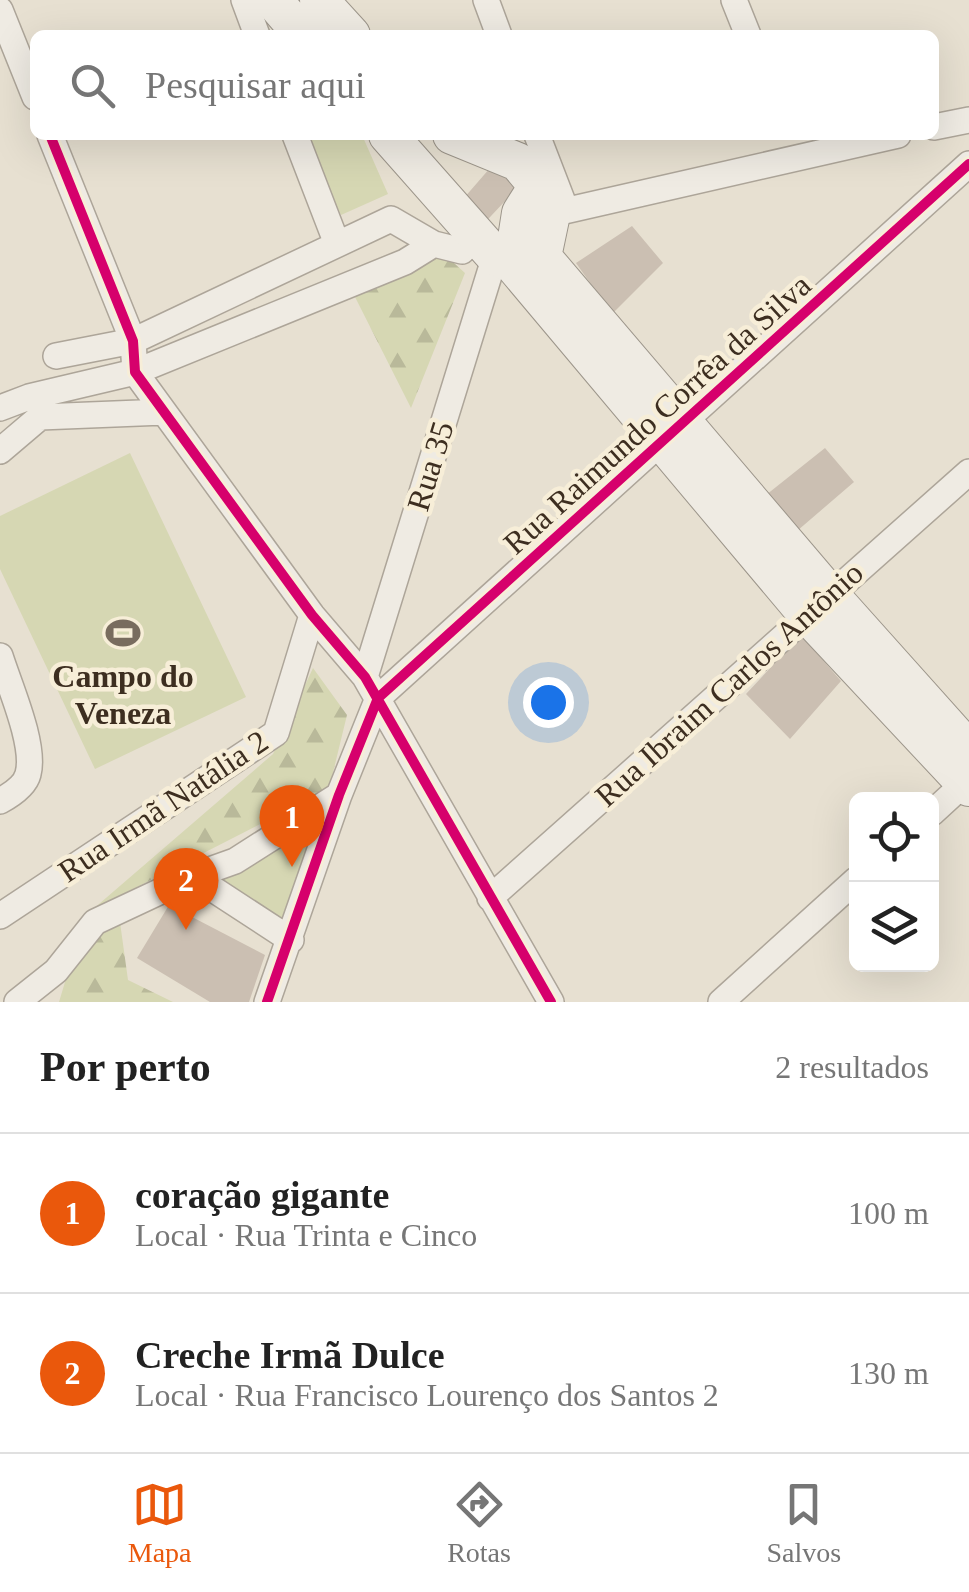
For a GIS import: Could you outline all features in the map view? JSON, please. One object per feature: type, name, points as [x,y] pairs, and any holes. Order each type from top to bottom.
[{"type":"street","points":[[244,0],[255,30]]},
{"type":"street","points":[[273,0],[299,30]]},
{"type":"street","points":[[319,0],[346,30]]},
{"type":"street","points":[[486,0],[497,30]]},
{"type":"street","points":[[734,0],[746,30]]},
{"type":"street","points":[[0,10],[30,85]]},
{"type":"street","points":[[939,127],[969,120]]},
{"type":"street","points":[[52,140],[133,341],[135,372],[312,615],[371,688],[552,1002]]},
{"type":"street","points":[[297,140],[337,244]]},
{"type":"street","points":[[392,140],[436,192],[506,254],[673,434],[968,774],[939,805]]},
{"type":"street","points":[[462,140],[474,146],[509,142],[518,162],[551,203]]},
{"type":"street","points":[[538,140],[551,203]]},
{"type":"street","points":[[506,254],[551,203],[792,146],[850,140]]},
{"type":"street","name":"Rua Raimundo Corrêa da Silva","points":[[371,688],[673,434],[969,164]]},
{"type":"street","points":[[56,356],[133,341],[391,219],[434,244],[462,251],[506,254]]},
{"type":"street","points":[[0,408],[29,397],[135,372],[405,262],[434,244]]},
{"type":"street","name":"Rua 35","points":[[267,1002],[338,795],[506,254]]},
{"type":"street","points":[[0,451],[40,417],[164,412]]},
{"type":"street","name":"Rua Ibraim Carlos Antônio","points":[[490,898],[969,472]]},
{"type":"street","name":"Rua Irmã Natália 2","points":[[0,916],[276,732],[312,615]]},
{"type":"street","points":[[0,656],[28,748],[28,775],[15,792],[0,801]]},
{"type":"street","points":[[18,1002],[56,971],[95,922],[193,876],[235,861],[338,795]]},
{"type":"street","points":[[193,876],[291,940]]},
{"type":"street","points":[[721,1002],[854,882]]},
{"type":"green space","points":[[306,140],[364,140],[388,194],[341,215]]},
{"type":"green space","points":[[444,254],[465,273],[411,408],[354,295]]},
{"type":"green space","name":"Campo do Veneza","points":[[130,453],[246,697],[95,769],[0,569],[0,516]]},
{"type":"green space","points":[[313,668],[347,715],[329,789],[92,910],[273,754]]},
{"type":"green space","points":[[323,816],[278,927],[221,881]]},
{"type":"green space","points":[[119,915],[128,980],[173,1002],[59,1002],[71,962]]},
{"type":"building","points":[[497,160],[520,185],[476,232],[457,206]]},
{"type":"building","points":[[632,226],[663,263],[612,314],[576,263]]},
{"type":"building","points":[[825,448],[854,482],[797,531],[766,495]]},
{"type":"building","points":[[801,635],[841,681],[790,739],[746,694]]},
{"type":"building","points":[[169,905],[265,955],[249,1002],[210,1002],[137,958]]},
{"type":"cycle path","points":[[52,140],[133,341],[135,372],[312,615],[365,677],[551,1002]]},
{"type":"cycle path","points":[[267,1002],[339,795],[378,698],[969,164]]},
{"type":"place","name":"Campo do Veneza","points":[[123,633]]},
{"type":"place","name":"coração gigante","points":[[292,867]]},
{"type":"place","name":"Creche Irmã Dulce","points":[[186,930]]}]
